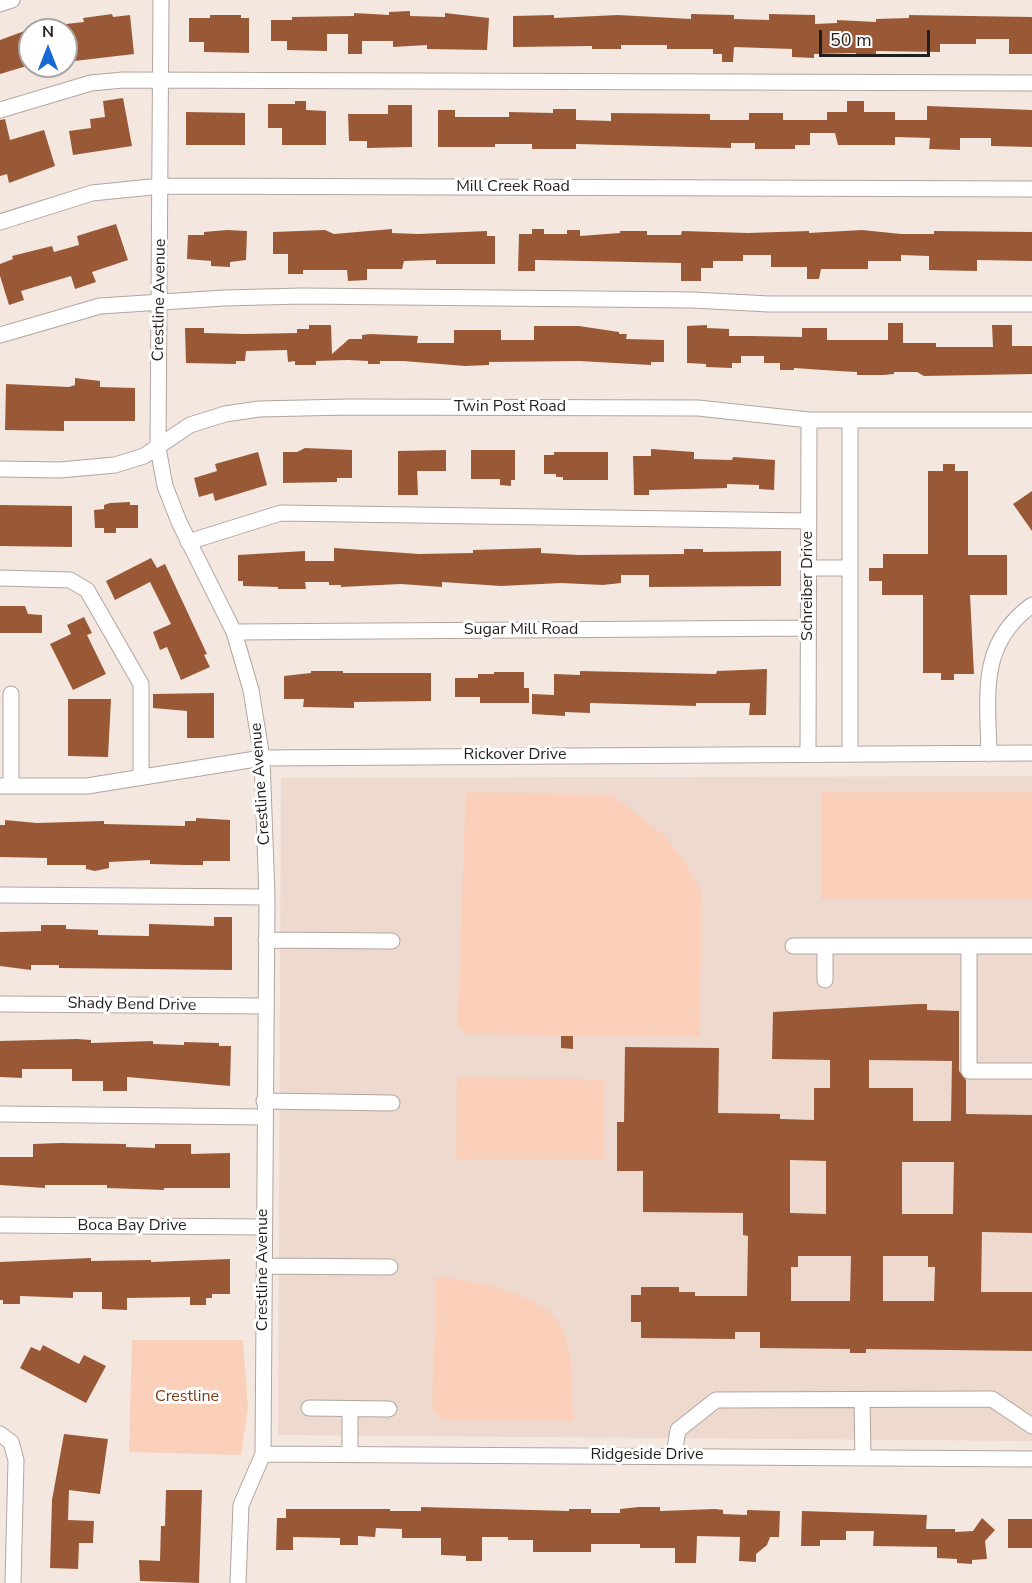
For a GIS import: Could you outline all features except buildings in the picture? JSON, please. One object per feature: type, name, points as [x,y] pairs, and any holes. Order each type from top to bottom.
[{"type":"street","points":[[0,4],[12,0]]},
{"type":"street","name":"Crestline Avenue","points":[[160,0],[161,186],[158,448],[165,486],[188,542],[234,632],[251,690],[262,758],[267,897],[263,1117],[265,1266],[263,1454],[240,1505],[238,1583]]},
{"type":"street","points":[[0,110],[91,83],[161,81],[1032,83]]},
{"type":"street","name":"Mill Creek Road","points":[[0,222],[92,193],[161,186],[1032,189]]},
{"type":"street","points":[[0,335],[100,306],[302,296],[692,300],[769,304],[1032,304]]},
{"type":"street","name":"Twin Post Road","points":[[0,469],[93,469],[144,456],[190,425],[225,414],[259,410],[348,407],[698,408],[809,420],[1032,420]]},
{"type":"street","name":"Schreiber Drive","points":[[808,753],[809,420]]},
{"type":"street","points":[[850,420],[850,753]]},
{"type":"street","points":[[188,542],[281,513],[808,521]]},
{"type":"street","points":[[808,568],[850,568]]},
{"type":"street","points":[[0,578],[70,580],[87,590],[141,684],[141,777]]},
{"type":"street","points":[[989,754],[988,692],[993,655],[1010,624],[1032,605]]},
{"type":"street","name":"Sugar Mill Road","points":[[234,632],[808,628]]},
{"type":"street","points":[[5,786],[11,694]]},
{"type":"street","name":"Rickover Drive","points":[[5,786],[87,786],[262,758],[1032,753]]},
{"type":"street","points":[[0,894],[267,897]]},
{"type":"street","points":[[266,940],[393,941]]},
{"type":"street","points":[[793,946],[1032,946]]},
{"type":"street","points":[[825,946],[825,980]]},
{"type":"street","points":[[969,946],[969,1071],[1032,1071]]},
{"type":"street","name":"Shady Bend Drive","points":[[0,1004],[265,1006]]},
{"type":"street","points":[[264,1101],[392,1103]]},
{"type":"street","points":[[0,1114],[263,1117]]},
{"type":"street","name":"Boca Bay Drive","points":[[0,1225],[264,1227]]},
{"type":"street","points":[[265,1266],[390,1267]]},
{"type":"street","points":[[675,1455],[678,1430],[716,1400],[992,1400],[1032,1425]]},
{"type":"street","points":[[862,1400],[863,1458]]},
{"type":"street","points":[[309,1408],[389,1409]]},
{"type":"street","points":[[350,1408],[350,1455]]},
{"type":"street","points":[[0,1434],[11,1442],[16,1460],[7,1527],[13,1583]]},
{"type":"street","name":"Ridgeside Drive","points":[[263,1454],[1032,1458]]},
{"type":"shaded area","points":[[1032,776],[1032,1441],[278,1435],[281,778]]},
{"type":"green space","points":[[466,792],[612,795],[662,833],[682,857],[702,892],[700,1037],[466,1034],[457,1025]]},
{"type":"green space","points":[[821,792],[1032,792],[1032,900],[821,900]]},
{"type":"green space","points":[[457,1078],[605,1079],[604,1160],[456,1159]]},
{"type":"green space","points":[[436,1277],[467,1281],[505,1290],[539,1305],[552,1314],[561,1325],[568,1347],[572,1372],[573,1421],[441,1419],[432,1410]]},
{"type":"green space","name":"Crestline","points":[[132,1340],[243,1340],[248,1407],[241,1455],[129,1452]]}]
